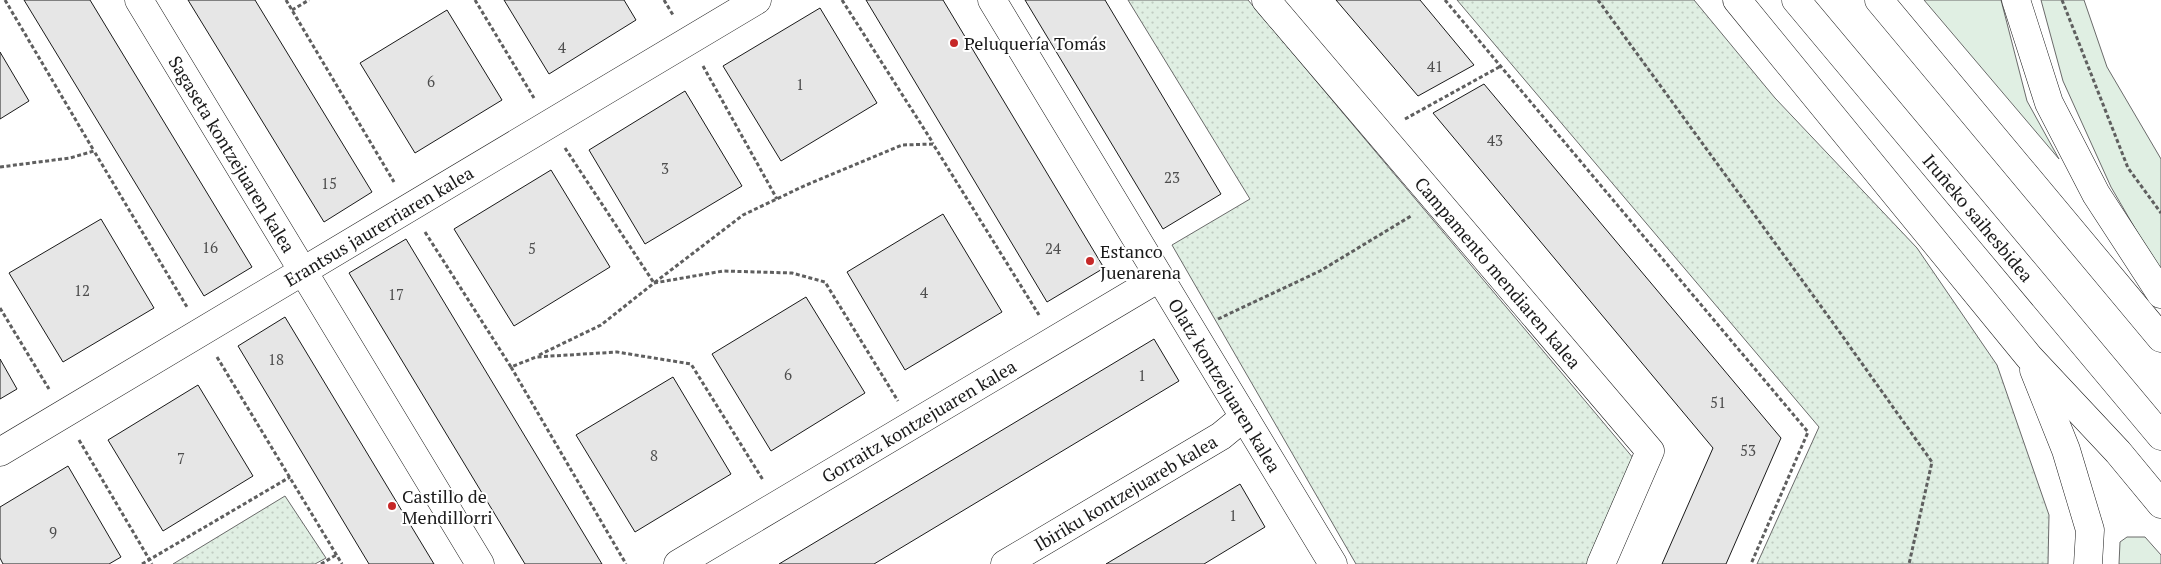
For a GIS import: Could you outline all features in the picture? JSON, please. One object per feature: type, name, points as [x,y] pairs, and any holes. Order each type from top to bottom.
[{"type":"main road","name":"Sagaseta kontzejuaren kalea","points":[[139,0],[480,564]]},
{"type":"main road","name":"Erantsus jaurerriaren kalea","points":[[0,452],[757,0]]},
{"type":"main road","name":"Olatz kontzejuaren kalea","points":[[992,0],[1159,278],[1193,331],[1329,563]]},
{"type":"main road","name":"Campamento mendiaren kalea","points":[[1266,0],[1435,201],[1650,451],[1601,564]]},
{"type":"main road","points":[[1737,0],[2029,357],[2118,452],[2161,504]]},
{"type":"main road","name":"Iruñeko saihesbidea","points":[[1796,0],[2161,436]]},
{"type":"main road","points":[[1879,0],[2161,338]]},
{"type":"main road","points":[[2016,0],[2049,103],[2096,194],[2161,294]]},
{"type":"main road","name":"Gorraitz kontzejuaren kalea","points":[[678,564],[1159,278]]},
{"type":"main road","points":[[2029,357],[2066,450],[2090,530],[2088,564]]},
{"type":"main road","name":"Ibiriku kontzejuareb kalea","points":[[1005,564],[1222,436],[1244,417]]},
{"type":"path","points":[[4,0],[342,564]]},
{"type":"path","points":[[286,0],[409,208],[511,367],[626,564]]},
{"type":"path","points":[[292,10],[309,0]]},
{"type":"path","points":[[475,0],[549,124],[654,283]]},
{"type":"path","points":[[842,0],[1055,340]]},
{"type":"path","points":[[1445,0],[1808,432],[1751,564]]},
{"type":"path","points":[[1598,0],[1932,462],[1909,564]]},
{"type":"path","points":[[2062,0],[2128,168],[2161,214]]},
{"type":"path","points":[[689,41],[777,198]]},
{"type":"path","points":[[1378,134],[1502,66]]},
{"type":"path","points":[[511,367],[536,357],[601,325],[743,215],[777,198],[902,145],[933,144]]},
{"type":"path","points":[[0,167],[70,158],[94,151]]},
{"type":"path","points":[[1193,331],[1320,271],[1435,201]]},
{"type":"path","points":[[654,283],[723,271],[792,273],[825,282],[912,425]]},
{"type":"path","points":[[0,308],[152,564]]},
{"type":"path","points":[[536,357],[617,352],[691,364],[778,504]]},
{"type":"path","points":[[142,564],[290,477]]},
{"type":"path","points":[[321,564],[336,555]]},
{"type":"green space","points":[[1128,0],[1248,0],[1634,459],[1590,564],[1356,564],[1172,245],[1250,199]]},
{"type":"green space","points":[[1457,0],[1694,0],[1775,98],[1917,248],[1997,365],[2049,515],[2048,564],[1757,564],[1819,427]]},
{"type":"green space","points":[[1924,0],[2001,0],[2027,101],[2059,159]]},
{"type":"green space","points":[[2041,0],[2084,0],[2107,67],[2161,159],[2161,273],[2111,187],[2063,81]]},
{"type":"green space","points":[[285,496],[326,558],[315,564],[173,564]]},
{"type":"green space","points":[[2127,537],[2145,537],[2161,555],[2161,564],[2119,564],[2120,542]]},
{"type":"building","points":[[24,0],[90,0],[252,267],[204,296]]},
{"type":"building","points":[[188,0],[255,0],[372,192],[324,222]]},
{"type":"building","points":[[504,0],[624,0],[636,20],[549,74]]},
{"type":"building","points":[[866,0],[943,0],[1104,268],[1047,302]]},
{"type":"building","points":[[1025,0],[1105,0],[1221,194],[1163,229]]},
{"type":"building","points":[[1336,0],[1420,0],[1474,65],[1418,96]]},
{"type":"building","points":[[820,8],[877,103],[781,161],[723,66]]},
{"type":"building","points":[[447,10],[502,100],[415,153],[360,63]]},
{"type":"building","points":[[0,52],[29,101],[0,119]]},
{"type":"building","points":[[1484,84],[1781,438],[1726,564],[1662,564],[1713,448],[1433,113]]},
{"type":"building","points":[[685,91],[742,186],[645,244],[589,150]]},
{"type":"building","points":[[551,170],[610,267],[514,326],[454,229]]},
{"type":"building","points":[[943,214],[1002,312],[905,370],[847,272]]},
{"type":"building","points":[[101,219],[154,308],[63,362],[9,273]]},
{"type":"building","points":[[406,239],[602,564],[525,564],[349,273]]},
{"type":"building","points":[[806,297],[865,393],[771,451],[712,354]]},
{"type":"building","points":[[285,317],[434,564],[369,564],[238,346]]},
{"type":"building","points":[[1154,339],[1179,381],[874,564],[779,564]]},
{"type":"building","points":[[0,359],[17,389],[0,399]]},
{"type":"building","points":[[673,377],[731,474],[635,532],[576,435]]},
{"type":"building","points":[[198,385],[253,476],[163,531],[108,440]]},
{"type":"building","points":[[68,466],[121,557],[109,564],[3,564],[0,558],[0,507]]},
{"type":"building","points":[[1240,484],[1265,527],[1204,564],[1106,564]]},
{"type":"place","name":"Peluquería Tomás","points":[[954,43]]},
{"type":"place","name":"Estanco Juenarena","points":[[1090,261]]},
{"type":"place","name":"Castillo de Mendillorri","points":[[392,506]]}]
